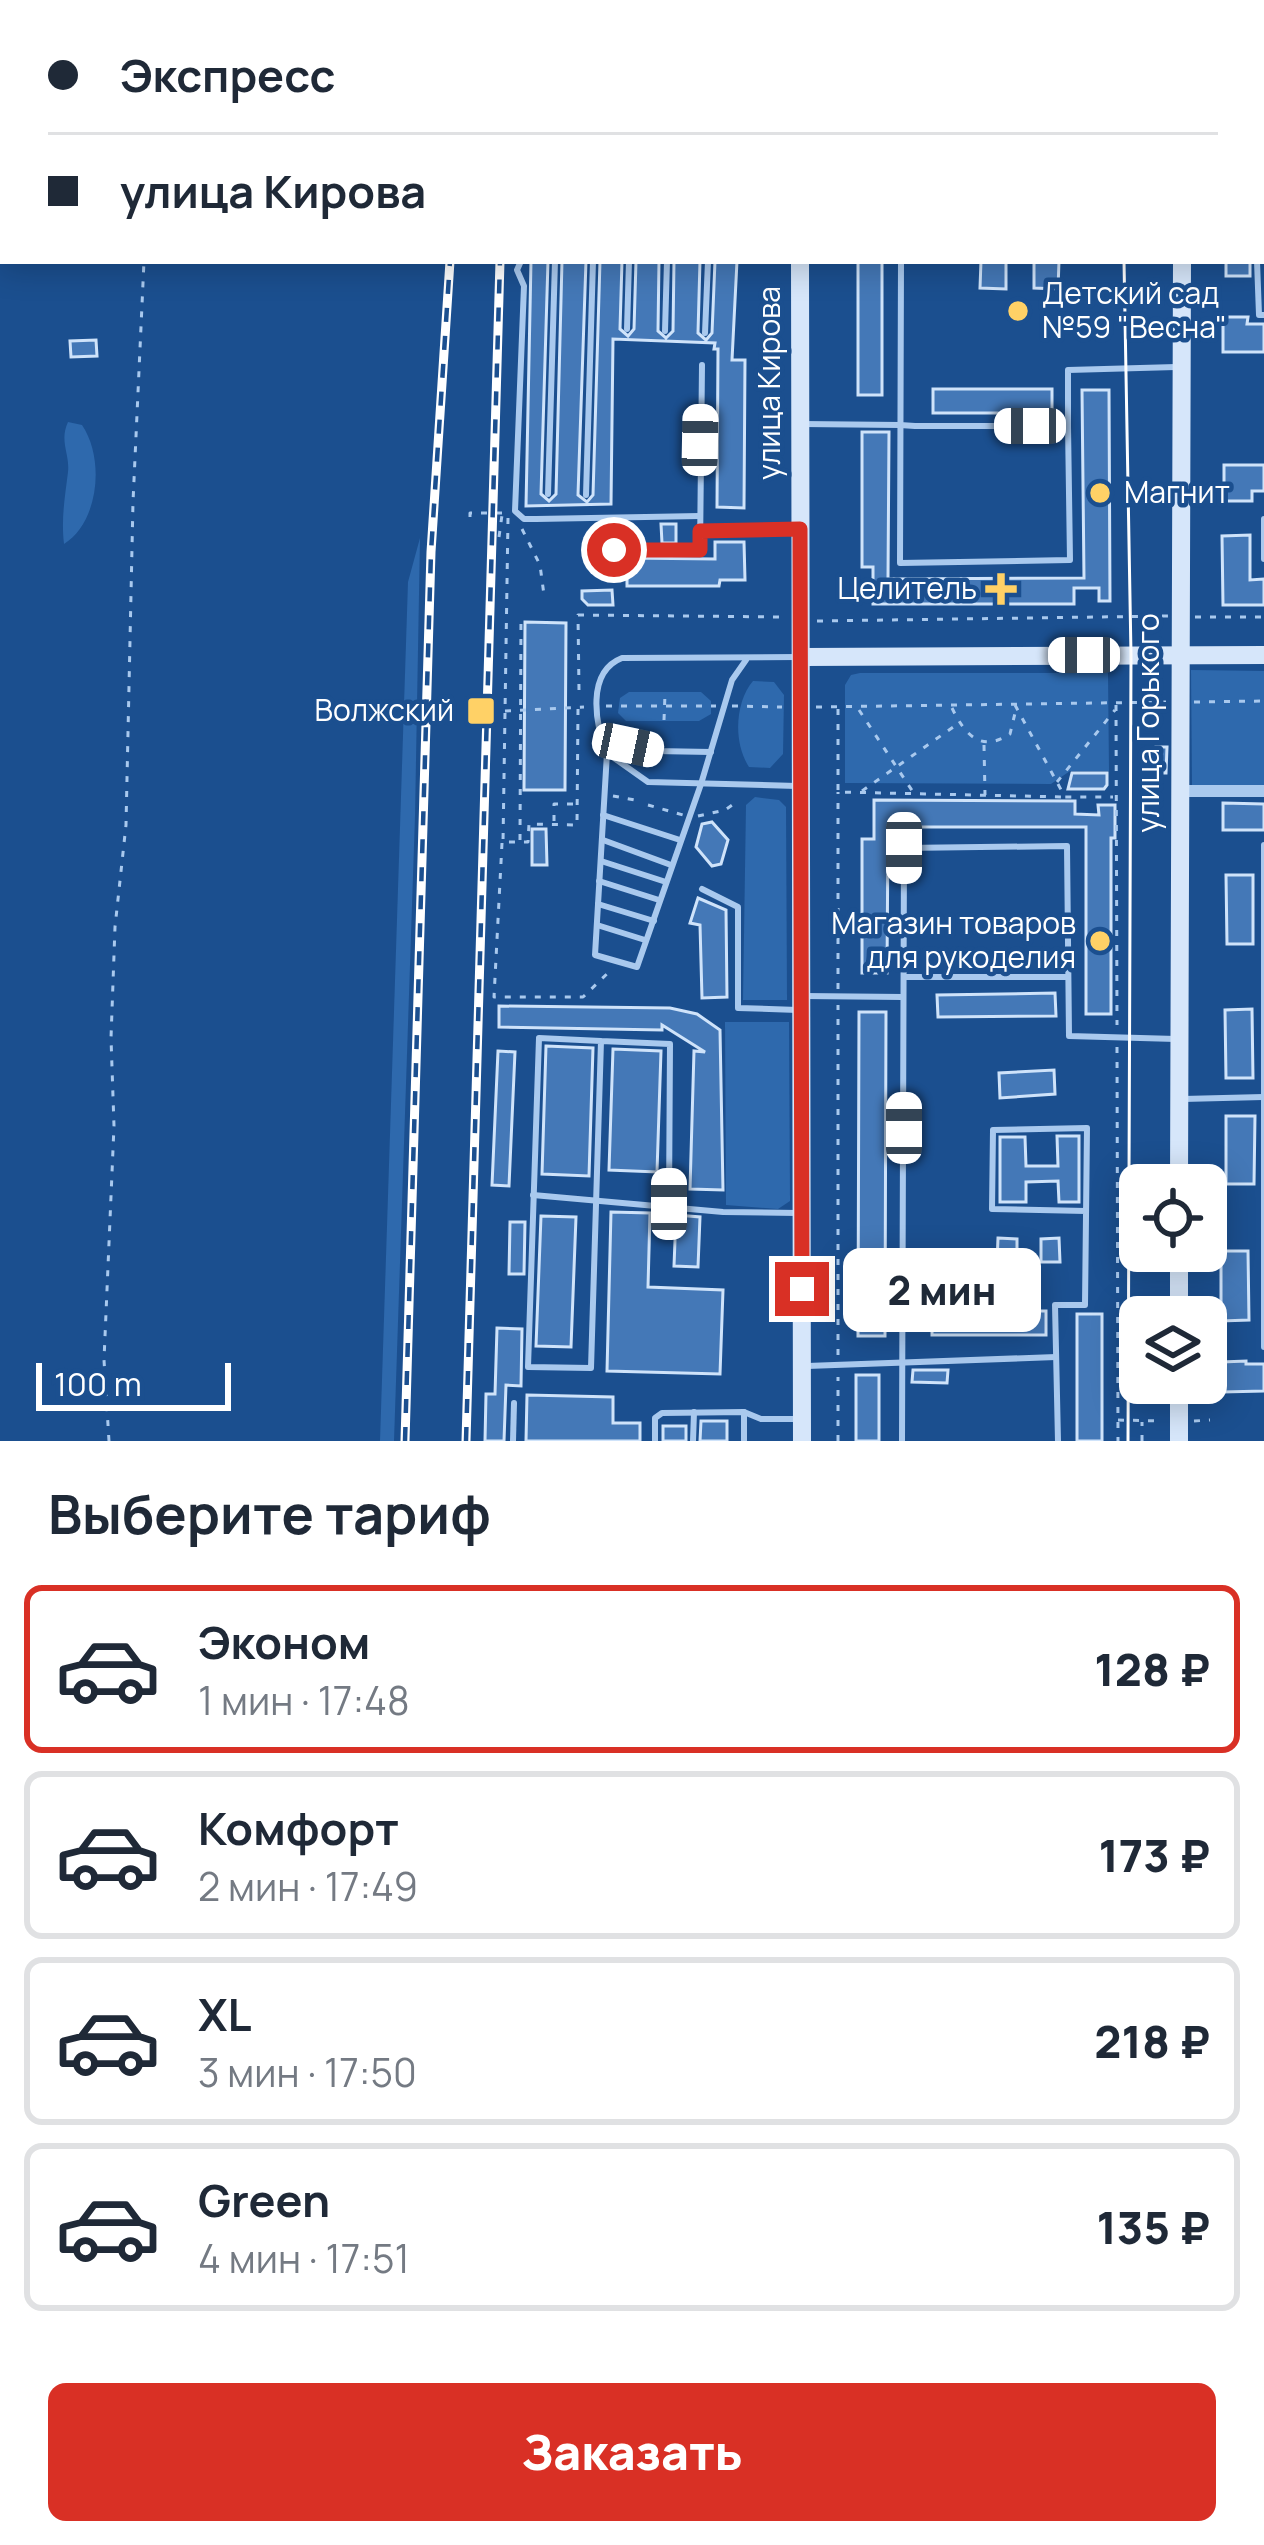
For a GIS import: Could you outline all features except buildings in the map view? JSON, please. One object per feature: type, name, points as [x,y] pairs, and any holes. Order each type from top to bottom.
[{"type":"street","name":"улица Кирова","points":[[800,264],[802,1441]]},
{"type":"street","name":"улица Горького","points":[[1179,1164],[1181,264]]},
{"type":"street","points":[[803,657],[1264,655]]},
{"type":"street","points":[[1179,790],[1264,791]]},
{"type":"street","points":[[1179,1404],[1179,1441]]},
{"type":"lane","points":[[519,264],[524,286],[509,513],[524,519],[700,516]]},
{"type":"lane","points":[[548,494],[555,264]]},
{"type":"lane","points":[[586,495],[593,264]]},
{"type":"lane","points":[[627,329],[629,264]]},
{"type":"lane","points":[[664,331],[667,264]]},
{"type":"lane","points":[[705,333],[708,264]]},
{"type":"lane","points":[[901,264],[900,562],[1070,560],[1068,370],[1182,367]]},
{"type":"lane","points":[[1261,264],[1258,316],[1264,315]]},
{"type":"lane","points":[[614,550],[700,550],[702,365]]},
{"type":"lane","points":[[801,424],[1068,426]]},
{"type":"lane","points":[[1264,519],[1264,559]]},
{"type":"lane","points":[[700,531],[800,529]]},
{"type":"lane","points":[[746,660],[732,680],[712,752],[637,967],[595,956],[607,753],[597,706],[599,678],[610,662],[622,658],[803,657]]},
{"type":"lane","points":[[602,740],[656,751],[712,752]]},
{"type":"lane","points":[[607,753],[648,782],[802,786]]},
{"type":"lane","points":[[603,815],[680,840]]},
{"type":"lane","points":[[603,840],[671,865]]},
{"type":"lane","points":[[1264,845],[1264,1347]]},
{"type":"lane","points":[[902,1441],[904,848],[1067,846],[1069,1036],[1179,1039]]},
{"type":"lane","points":[[601,861],[666,882]]},
{"type":"lane","points":[[599,881],[660,900]]},
{"type":"lane","points":[[702,889],[738,907],[738,1008],[838,996],[903,997]]},
{"type":"lane","points":[[598,904],[654,921]]},
{"type":"lane","points":[[597,925],[646,940]]},
{"type":"lane","points":[[904,977],[1068,977]]},
{"type":"lane","points":[[602,1041],[591,1369],[528,1367],[539,1038],[670,1044],[669,1204]]},
{"type":"lane","points":[[1179,1099],[1263,1097]]},
{"type":"lane","points":[[1058,1441],[1055,1305],[1085,1305],[1087,1128],[993,1130],[992,1209],[1086,1211]]},
{"type":"lane","points":[[532,1195],[723,1212],[802,1213]]},
{"type":"lane","points":[[802,1366],[1056,1357]]},
{"type":"lane","points":[[513,1441],[514,1402]]},
{"type":"lane","points":[[693,1441],[694,1412]]},
{"type":"lane","points":[[744,1412],[744,1441]]},
{"type":"lane","points":[[655,1441],[655,1418],[662,1413],[744,1412],[761,1419],[802,1419]]},
{"type":"path","points":[[109,1441],[104,1360],[114,1126],[111,1038],[115,927],[126,825],[144,264]]},
{"type":"path","points":[[470,517],[470,513],[509,513]]},
{"type":"path","points":[[499,537],[509,513]]},
{"type":"path","points":[[509,513],[540,565],[544,595]]},
{"type":"path","points":[[509,513],[503,842],[499,845],[494,997],[583,997],[619,962]]},
{"type":"path","points":[[579,690],[578,616],[802,620],[1264,617]]},
{"type":"path","points":[[520,842],[521,617]]},
{"type":"path","points":[[506,641],[520,638]]},
{"type":"path","points":[[664,694],[664,720]]},
{"type":"path","points":[[505,712],[597,706],[1116,706],[1264,700]]},
{"type":"path","points":[[950,705],[974,740],[984,743],[1010,734],[1016,705]]},
{"type":"path","points":[[1016,705],[1065,796]]},
{"type":"path","points":[[1057,782],[1116,706]]},
{"type":"path","points":[[1116,706],[1118,1441]]},
{"type":"path","points":[[503,842],[528,842],[529,824],[577,825],[578,707]]},
{"type":"path","points":[[838,707],[838,1441]]},
{"type":"path","points":[[857,707],[914,794]]},
{"type":"path","points":[[860,793],[959,723]]},
{"type":"path","points":[[984,743],[985,795]]},
{"type":"path","points":[[504,775],[520,775]]},
{"type":"path","points":[[838,792],[1116,797]]},
{"type":"path","points":[[554,825],[554,804],[578,804]]},
{"type":"path","points":[[1118,1420],[1142,1421],[1142,1441]]},
{"type":"shaded area","points":[[68,422],[82,425],[96,472],[85,521],[64,544],[68,465],[64,435]]},
{"type":"shaded area","points":[[420,538],[394,1441],[380,1441],[408,582]]},
{"type":"shaded area","points":[[1191,670],[1264,671],[1264,785],[1192,785]]},
{"type":"shaded area","points":[[1108,673],[1109,771],[1070,771],[1051,784],[845,783],[845,685],[851,675]]},
{"type":"shaded area","points":[[753,681],[774,682],[784,695],[783,754],[770,768],[749,767],[740,746],[740,711]]},
{"type":"shaded area","points":[[629,692],[701,692],[711,701],[711,714],[699,721],[626,721],[618,713],[620,698]]},
{"type":"shaded area","points":[[755,797],[779,800],[786,807],[787,1000],[743,1000],[746,805]]},
{"type":"shaded area","points":[[725,1022],[789,1022],[790,1201],[778,1209],[726,1205]]},
{"type":"tram line","points":[[1124,264],[1131,655],[1128,1441]]},
{"type":"railway","points":[[405,1441],[431,552],[450,264]]},
{"type":"railway","points":[[466,1441],[500,264]]},
{"type":"place","name":"Детский сад №59 \"Весна\"","points":[[1018,311]]},
{"type":"place","name":"Магнит","points":[[1100,493]]},
{"type":"place","name":"Целитель","points":[[1001,589]]},
{"type":"place","name":"Волжский","points":[[481,711]]},
{"type":"place","name":"Магазин товаров для рукоделия","points":[[1100,941]]},
{"type":"route","points":[[614,550],[700,550],[700,531],[800,529],[802,1289]]}]
